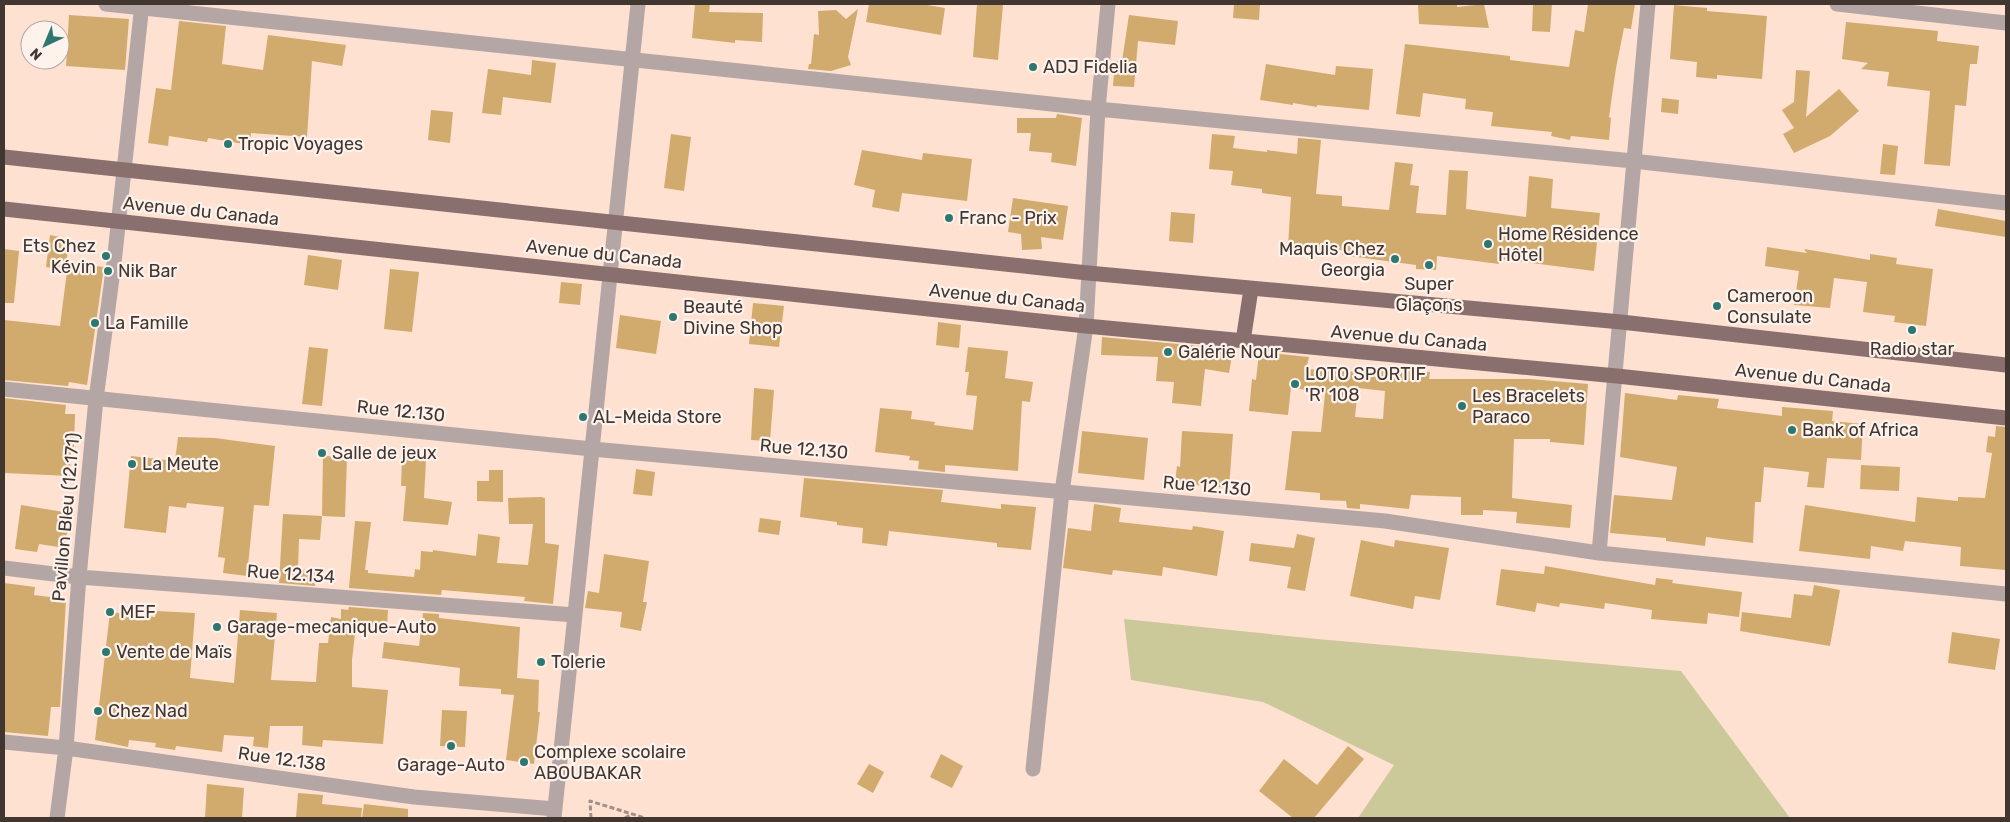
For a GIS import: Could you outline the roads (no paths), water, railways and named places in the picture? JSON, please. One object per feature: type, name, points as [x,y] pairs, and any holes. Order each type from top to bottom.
[{"type":"main road","name":"Avenue du Canada","points":[[4,157],[1088,273],[1621,322],[2006,365]]},
{"type":"main road","name":"Avenue du Canada","points":[[4,209],[610,273],[1086,326],[1616,376],[2006,418]]},
{"type":"main road","points":[[1244,341],[1250,289]]},
{"type":"street","points":[[106,4],[141,6],[1098,109],[1633,161],[2006,203]]},
{"type":"street","points":[[555,814],[638,4]]},
{"type":"street","points":[[1033,769],[1062,492],[1086,326],[1098,109],[1108,4]]},
{"type":"street","points":[[1600,553],[1648,4]]},
{"type":"street","points":[[1837,4],[2006,23]]},
{"type":"street","name":"Pavillon Bleu (12.171)","points":[[57,818],[66,748],[79,577],[96,399],[114,263],[117,220],[141,6]]},
{"type":"street","name":"Rue 12.130","points":[[4,389],[592,449],[1385,521],[1600,553],[2006,594]]},
{"type":"street","name":"Rue 12.134","points":[[4,568],[79,577],[575,614]]},
{"type":"street","name":"Rue 12.138","points":[[4,742],[66,748],[414,797],[555,814]]},
{"type":"place","name":"ADJ Fidelia","points":[[1033,67]]},
{"type":"place","name":"Tropic Voyages","points":[[228,144]]},
{"type":"place","name":"Franc - Prix","points":[[949,218]]},
{"type":"place","name":"Home Résidence Hôtel","points":[[1488,244]]},
{"type":"place","name":"Ets Chez Kévin","points":[[106,256]]},
{"type":"place","name":"Maquis Chez Georgia","points":[[1395,259]]},
{"type":"place","name":"Super Glaçons","points":[[1429,265]]},
{"type":"place","name":"Nik Bar","points":[[108,271]]},
{"type":"place","name":"Cameroon Consulate","points":[[1717,306]]},
{"type":"place","name":"Beauté Divine Shop","points":[[673,317]]},
{"type":"place","name":"La Famille","points":[[95,323]]},
{"type":"place","name":"Radio star","points":[[1912,330]]},
{"type":"place","name":"Galérie Nour","points":[[1168,352]]},
{"type":"place","name":"LOTO SPORTIF 'R' 108","points":[[1295,384]]},
{"type":"place","name":"Les Bracelets Paraco","points":[[1462,406]]},
{"type":"place","name":"AL-Meida Store","points":[[583,417]]},
{"type":"place","name":"Bank of Africa","points":[[1792,430]]},
{"type":"place","name":"Salle de jeux","points":[[322,453]]},
{"type":"place","name":"La Meute","points":[[132,464]]},
{"type":"place","name":"MEF","points":[[110,612]]},
{"type":"place","name":"Garage-mecanique-Auto","points":[[217,627]]},
{"type":"place","name":"Vente de Maïs","points":[[106,652]]},
{"type":"place","name":"Tolerie","points":[[541,662]]},
{"type":"place","name":"Chez Nad","points":[[98,711]]},
{"type":"place","name":"Garage-Auto","points":[[451,746]]},
{"type":"place","name":"Complexe scolaire ABOUBAKAR","points":[[524,762]]}]
